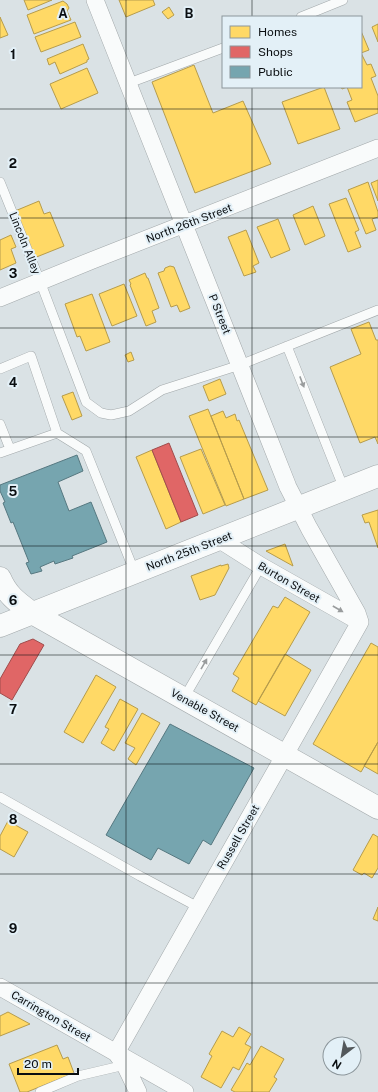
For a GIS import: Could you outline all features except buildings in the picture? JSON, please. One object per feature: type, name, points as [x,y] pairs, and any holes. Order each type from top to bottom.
[{"type":"street","name":"P Street","points":[[95,0],[288,487],[308,528],[357,613],[360,622]]},
{"type":"street","name":"North 26th Street","points":[[0,298],[378,148]]},
{"type":"street","name":"North 25th Street","points":[[0,626],[220,540],[298,507],[378,476]]},
{"type":"street","name":"Burton Street","points":[[220,540],[261,566],[360,622]]},
{"type":"street","name":"Venable Street","points":[[0,578],[4,589],[15,601],[32,613],[378,808]]},
{"type":"street","name":"Russell Street","points":[[120,1059],[198,907],[360,622]]},
{"type":"street","name":"Carrington Street","points":[[0,987],[120,1059],[185,1092]]},
{"type":"street","points":[[120,1059],[138,1092]]},
{"type":"lane","points":[[304,16],[344,0]]},
{"type":"lane","points":[[129,83],[222,48]]},
{"type":"lane","name":"Lincoln Alley","points":[[0,182],[40,281],[86,402],[101,413],[111,415],[129,411],[162,390],[240,365],[378,310]]},
{"type":"lane","points":[[287,346],[344,489]]},
{"type":"lane","points":[[0,369],[31,356],[57,433],[86,451],[135,573]]},
{"type":"lane","points":[[0,424],[10,449]]},
{"type":"lane","points":[[0,453],[57,433]]},
{"type":"lane","points":[[184,698],[261,566]]},
{"type":"lane","points":[[0,797],[198,907]]},
{"type":"lane","points":[[40,1092],[120,1059]]}]
